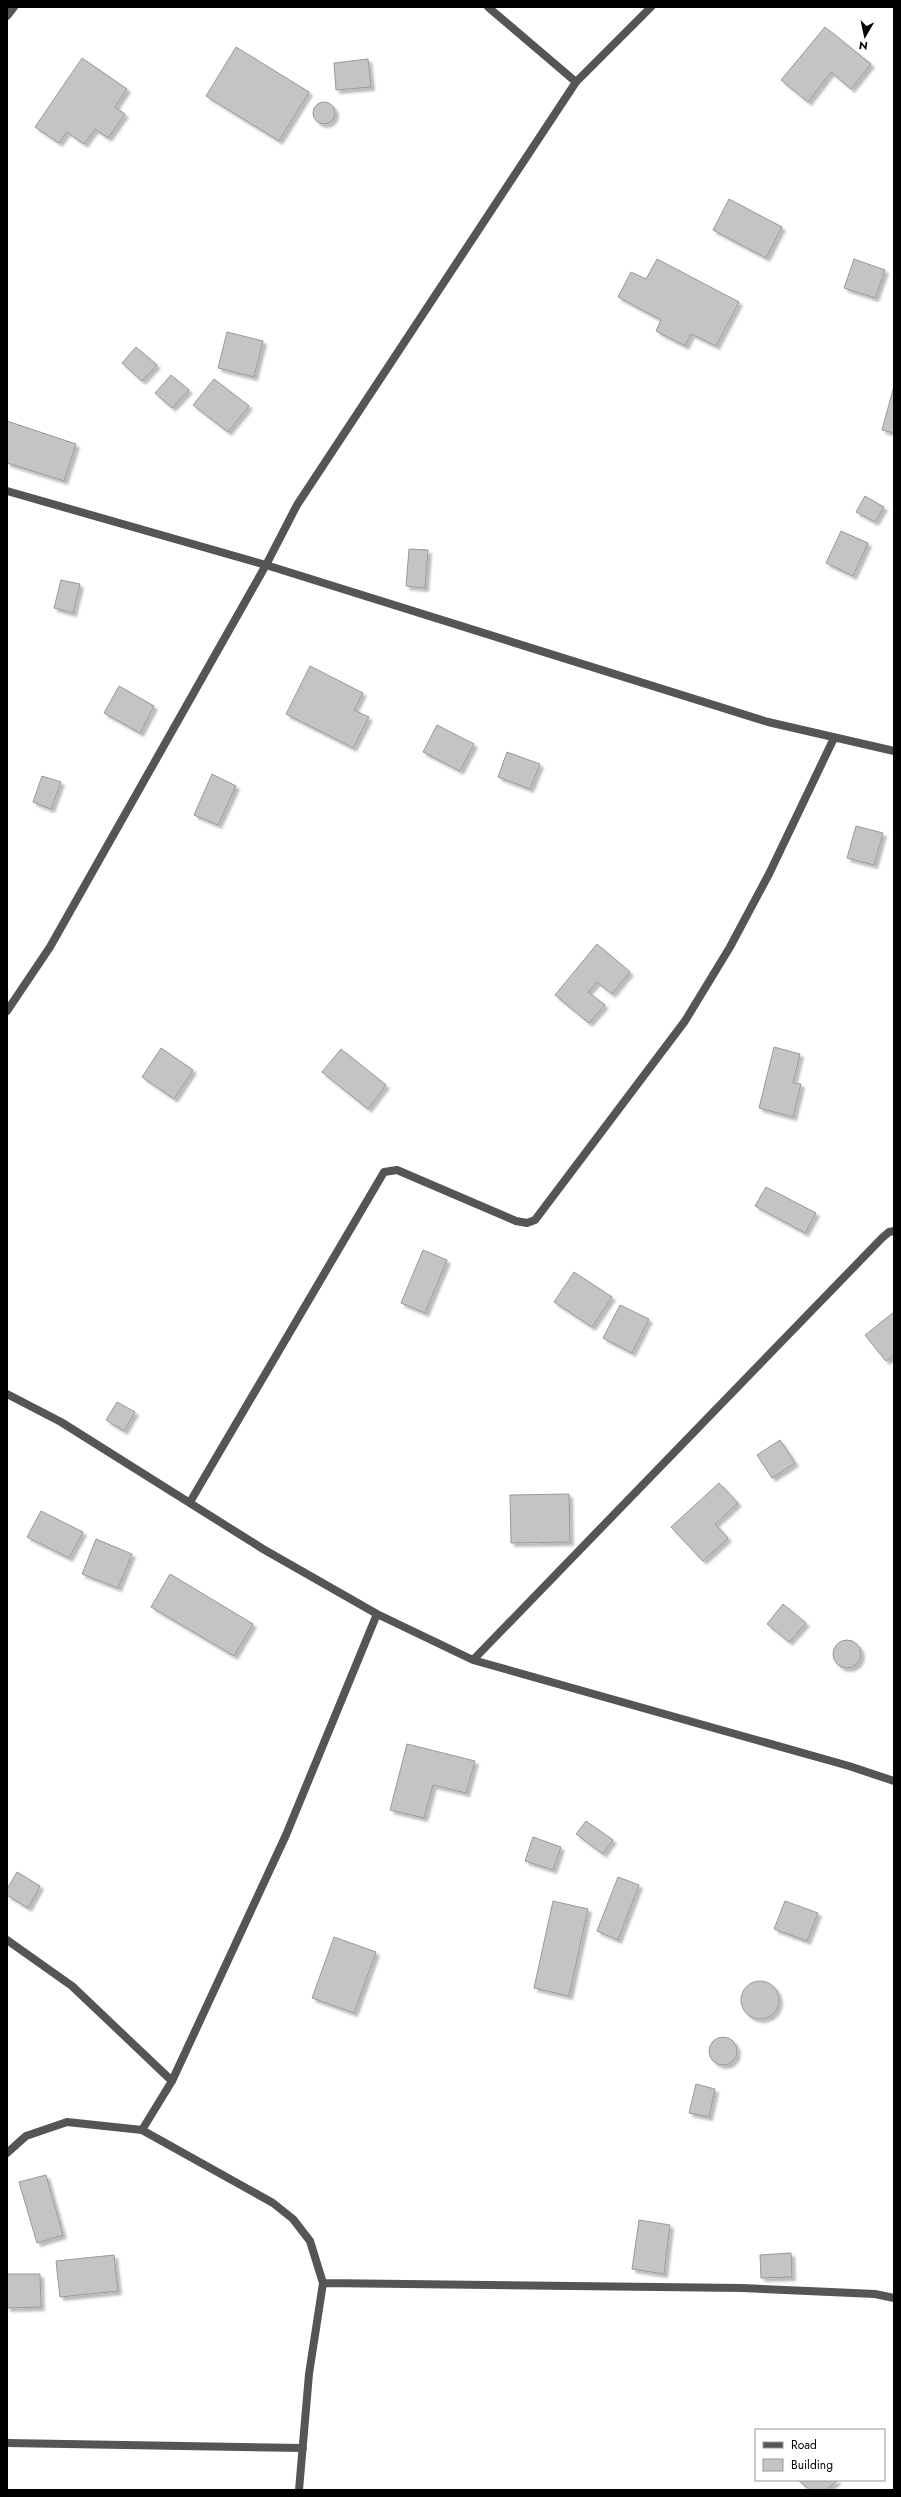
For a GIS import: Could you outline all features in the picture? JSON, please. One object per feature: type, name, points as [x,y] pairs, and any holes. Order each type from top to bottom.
[{"type":"street","points":[[7,16],[14,7]]},
{"type":"street","points":[[488,7],[576,82]]},
{"type":"street","points":[[7,1010],[50,947],[266,566],[297,505],[576,82],[651,7]]},
{"type":"street","points":[[7,491],[266,566],[768,722],[894,752]]},
{"type":"street","points":[[190,1502],[384,1172],[397,1170],[516,1221],[527,1223],[535,1220],[685,1021],[730,947],[769,874],[834,738]]},
{"type":"street","points":[[473,1660],[882,1238],[894,1231]]},
{"type":"street","points":[[7,1394],[61,1422],[263,1549],[377,1614],[473,1660],[849,1766],[894,1781]]},
{"type":"street","points":[[142,2130],[172,2081],[286,1835],[377,1614]]},
{"type":"street","points":[[7,1940],[72,1986],[172,2081]]},
{"type":"street","points":[[7,2153],[26,2136],[67,2122],[142,2130],[273,2203],[293,2219],[310,2241],[323,2283],[309,2374],[299,2490]]},
{"type":"street","points":[[323,2283],[742,2288],[875,2294],[894,2298]]},
{"type":"street","points":[[7,2443],[303,2448]]},
{"type":"building","points":[[825,27],[871,64],[851,89],[831,72],[808,102],[781,80]]},
{"type":"building","points":[[236,47],[309,92],[279,141],[206,96]]},
{"type":"building","points":[[82,58],[127,89],[115,107],[125,114],[108,138],[95,129],[84,144],[67,132],[59,143],[35,127]]},
{"type":"building","points":[[368,59],[371,87],[336,90],[334,63]]},
{"type":"building","points":[[324,102],[332,105],[335,113],[332,121],[324,124],[316,121],[313,113],[316,105]]},
{"type":"building","points":[[729,199],[782,227],[766,258],[713,230]]},
{"type":"building","points":[[657,259],[739,302],[716,346],[691,334],[685,346],[656,331],[661,320],[618,297],[631,272],[646,279]]},
{"type":"building","points":[[854,259],[885,270],[875,298],[844,288]]},
{"type":"building","points":[[227,332],[263,341],[254,377],[218,368]]},
{"type":"building","points":[[136,347],[157,365],[142,381],[122,363]]},
{"type":"building","points":[[171,375],[189,390],[172,408],[155,393]]},
{"type":"building","points":[[214,379],[249,406],[228,432],[193,405]]},
{"type":"building","points":[[894,386],[894,433],[882,430]]},
{"type":"building","points":[[7,421],[76,444],[64,481],[7,463]]},
{"type":"building","points":[[865,496],[884,507],[875,522],[856,512]]},
{"type":"building","points":[[841,531],[868,543],[853,576],[826,563]]},
{"type":"building","points":[[409,549],[428,550],[425,588],[406,586]]},
{"type":"building","points":[[61,580],[80,584],[73,613],[54,608]]},
{"type":"building","points":[[310,666],[363,693],[354,710],[369,717],[353,748],[286,714]]},
{"type":"building","points":[[119,686],[154,706],[140,733],[104,713]]},
{"type":"building","points":[[437,725],[474,744],[460,771],[423,752]]},
{"type":"building","points":[[507,752],[540,764],[530,789],[498,777]]},
{"type":"building","points":[[212,774],[236,786],[218,825],[194,815]]},
{"type":"building","points":[[42,776],[61,782],[51,809],[33,802]]},
{"type":"building","points":[[856,826],[883,833],[874,865],[847,858]]},
{"type":"building","points":[[597,944],[630,972],[612,994],[597,982],[588,992],[605,1005],[589,1023],[555,995]]},
{"type":"building","points":[[774,1047],[800,1054],[793,1083],[801,1084],[793,1117],[759,1108]]},
{"type":"building","points":[[161,1048],[193,1070],[174,1099],[142,1077]]},
{"type":"building","points":[[341,1049],[386,1085],[368,1109],[322,1072]]},
{"type":"building","points":[[766,1187],[816,1213],[805,1233],[755,1206]]},
{"type":"building","points":[[423,1250],[447,1260],[425,1313],[401,1303]]},
{"type":"building","points":[[574,1272],[612,1297],[592,1327],[554,1302]]},
{"type":"building","points":[[620,1305],[649,1319],[632,1353],[603,1338]]},
{"type":"building","points":[[894,1312],[894,1355],[886,1361],[865,1335]]},
{"type":"building","points":[[117,1402],[135,1412],[124,1431],[106,1420]]},
{"type":"building","points":[[780,1440],[795,1463],[772,1478],[757,1455]]},
{"type":"building","points":[[719,1483],[738,1503],[715,1524],[728,1538],[703,1561],[671,1527]]},
{"type":"building","points":[[569,1494],[570,1542],[511,1543],[510,1495]]},
{"type":"building","points":[[41,1511],[83,1532],[69,1558],[27,1537]]},
{"type":"building","points":[[96,1539],[132,1554],[118,1588],[82,1574]]},
{"type":"building","points":[[170,1574],[253,1624],[234,1656],[151,1607]]},
{"type":"building","points":[[783,1604],[806,1623],[789,1642],[767,1624]]},
{"type":"building","points":[[847,1640],[857,1644],[861,1654],[857,1664],[847,1668],[837,1664],[833,1654],[837,1644]]},
{"type":"building","points":[[407,1744],[475,1761],[466,1793],[433,1785],[424,1818],[390,1810]]},
{"type":"building","points":[[586,1821],[613,1840],[603,1854],[576,1834]]},
{"type":"building","points":[[533,1837],[561,1847],[553,1870],[525,1861]]},
{"type":"building","points":[[17,1872],[40,1886],[28,1908],[7,1895],[7,1889]]},
{"type":"building","points":[[618,1877],[639,1885],[618,1940],[597,1931]]},
{"type":"building","points":[[553,1901],[588,1909],[569,1996],[534,1988]]},
{"type":"building","points":[[785,1901],[818,1913],[807,1941],[774,1929]]},
{"type":"building","points":[[334,1937],[376,1952],[354,2013],[312,1998]]},
{"type":"building","points":[[760,1981],[770,1984],[776,1990],[779,2000],[776,2010],[770,2016],[760,2019],[750,2016],[744,2010],[741,2000],[744,1990],[750,1984]]},
{"type":"building","points":[[723,2037],[733,2041],[737,2051],[733,2061],[723,2065],[713,2061],[709,2051],[713,2041]]},
{"type":"building","points":[[696,2084],[715,2089],[709,2117],[689,2113]]},
{"type":"building","points":[[46,2175],[63,2235],[37,2243],[19,2182]]},
{"type":"building","points":[[639,2220],[670,2225],[664,2274],[632,2269]]},
{"type":"building","points":[[791,2253],[792,2277],[761,2278],[760,2255]]},
{"type":"building","points":[[114,2255],[118,2291],[60,2297],[56,2261]]},
{"type":"building","points":[[7,2274],[40,2274],[41,2307],[7,2308]]},
{"type":"building","points":[[799,2481],[837,2481],[826,2490],[810,2490]]}]
